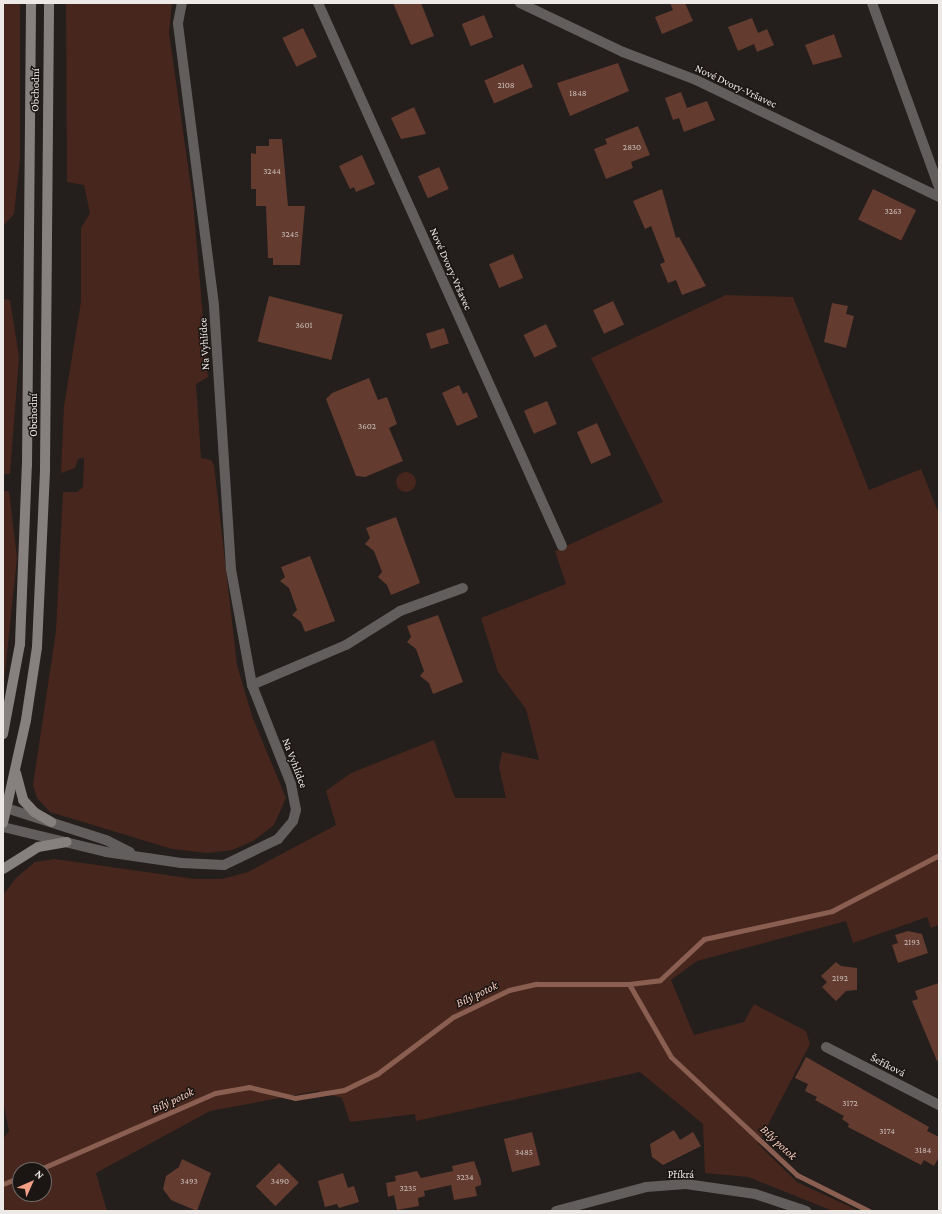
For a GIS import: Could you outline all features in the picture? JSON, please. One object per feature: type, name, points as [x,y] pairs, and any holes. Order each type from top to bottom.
[{"type":"main road","name":"Obchodní","points":[[3,734],[20,644],[27,465],[31,3]]},
{"type":"main road","name":"Obchodní","points":[[3,823],[5,808],[15,771],[37,647],[45,468],[49,3]]},
{"type":"main road","points":[[15,771],[23,800],[34,812],[51,822]]},
{"type":"main road","points":[[3,869],[38,848],[67,842]]},
{"type":"street","name":"Na Vyhlídce","points":[[3,827],[106,852],[133,854],[181,863],[224,865],[268,847],[286,831],[293,821],[295,799],[252,685],[232,569],[214,305],[178,23],[182,3]]},
{"type":"street","name":"Nové Dvory-Vršavec","points":[[318,3],[562,546]]},
{"type":"street","name":"Nové Dvory-Vršavec","points":[[520,3],[623,52],[696,80],[939,197]]},
{"type":"street","points":[[872,3],[939,186]]},
{"type":"street","points":[[252,685],[346,645],[400,611],[463,588]]},
{"type":"street","name":"Na Vyhlídce","points":[[5,808],[106,840],[133,854]]},
{"type":"street","name":"Šeříková","points":[[826,1047],[939,1105]]},
{"type":"street","name":"Příkrá","points":[[556,1211],[646,1187],[686,1184],[756,1194],[806,1211]]},
{"type":"shaded area","points":[[3,3],[20,3],[20,159],[14,214],[3,226]]},
{"type":"shaded area","points":[[66,3],[172,3],[169,33],[193,201],[208,377],[196,384],[201,458],[211,460],[214,465],[237,665],[252,716],[286,798],[274,825],[253,841],[232,850],[208,853],[172,849],[50,812],[37,798],[33,785],[56,631],[63,492],[77,492],[83,487],[84,458],[78,459],[75,468],[61,473],[64,406],[81,302],[81,228],[90,213],[84,185],[67,182]]},
{"type":"shaded area","points":[[726,295],[793,297],[869,490],[921,469],[939,514],[939,925],[931,928],[927,917],[853,943],[846,921],[697,961],[671,980],[694,1035],[744,1022],[754,1004],[806,1031],[810,1044],[758,1144],[797,1182],[859,1211],[833,1211],[748,1177],[705,1173],[703,1124],[640,1072],[416,1121],[415,1114],[350,1122],[342,1098],[317,1091],[210,1111],[96,1173],[107,1211],[3,1211],[3,1139],[9,1131],[3,1100],[3,895],[16,878],[35,862],[55,859],[195,879],[222,879],[248,872],[336,825],[326,791],[351,773],[434,740],[455,798],[506,798],[499,767],[502,752],[539,760],[526,709],[498,672],[481,618],[566,584],[555,551],[663,502],[591,358]]},
{"type":"shaded area","points":[[3,299],[10,300],[19,357],[10,474],[3,474]]},
{"type":"shaded area","points":[[406,472],[413,475],[416,482],[413,489],[406,492],[399,489],[396,482],[399,475]]},
{"type":"shaded area","points":[[3,491],[9,491],[17,558],[3,691]]},
{"type":"building","points":[[393,3],[421,3],[434,36],[411,45]]},
{"type":"building","points":[[670,3],[685,3],[693,21],[662,34],[655,17],[673,10]]},
{"type":"building","points":[[484,15],[493,37],[471,46],[462,24]]},
{"type":"building","points":[[752,18],[758,33],[767,29],[774,45],[757,52],[754,44],[738,51],[728,27]]},
{"type":"building","points":[[303,28],[317,57],[296,67],[282,38]]},
{"type":"building","points":[[834,34],[842,57],[813,65],[805,45]]},
{"type":"building","points":[[618,63],[629,91],[570,116],[557,83]]},
{"type":"building","points":[[523,64],[533,87],[494,103],[484,80]]},
{"type":"building","points":[[681,92],[687,108],[707,101],[715,120],[684,132],[679,118],[673,120],[665,98]]},
{"type":"building","points":[[414,107],[426,134],[401,139],[391,118]]},
{"type":"building","points":[[638,126],[650,155],[631,162],[633,168],[606,179],[594,149],[607,144],[605,139]]},
{"type":"building","points":[[269,139],[282,139],[288,206],[305,206],[300,265],[273,265],[273,258],[268,258],[266,206],[256,206],[256,189],[251,189],[251,153],[256,154],[256,146],[269,146]]},
{"type":"building","points":[[362,155],[375,184],[356,192],[354,187],[350,189],[339,166]]},
{"type":"building","points":[[439,167],[449,189],[428,198],[418,176]]},
{"type":"building","points":[[662,189],[676,238],[679,237],[706,286],[682,295],[676,280],[668,283],[660,264],[665,262],[651,226],[645,229],[633,201]]},
{"type":"building","points":[[873,189],[916,210],[901,241],[858,220]]},
{"type":"building","points":[[513,254],[523,278],[499,288],[489,264]]},
{"type":"building","points":[[269,296],[343,314],[331,360],[258,342]]},
{"type":"building","points":[[613,301],[624,325],[604,334],[593,310]]},
{"type":"building","points":[[832,303],[848,306],[846,314],[854,316],[846,348],[824,342]]},
{"type":"building","points":[[546,324],[557,346],[534,357],[524,335]]},
{"type":"building","points":[[444,328],[449,343],[431,349],[426,334]]},
{"type":"building","points":[[369,378],[378,400],[387,397],[397,424],[389,428],[403,461],[365,477],[356,476],[326,399],[332,393]]},
{"type":"building","points":[[459,385],[463,394],[467,392],[478,417],[457,426],[442,393]]},
{"type":"building","points":[[547,401],[557,424],[534,434],[524,411]]},
{"type":"building","points":[[597,423],[611,455],[591,464],[577,432]]},
{"type":"building","points":[[396,517],[420,583],[391,595],[387,585],[378,577],[382,572],[374,551],[365,544],[370,538],[366,528]]},
{"type":"building","points":[[310,556],[335,621],[305,632],[301,622],[292,615],[297,610],[289,588],[280,581],[285,577],[281,567]]},
{"type":"building","points":[[438,615],[463,682],[433,694],[429,683],[420,676],[424,671],[416,649],[407,642],[411,637],[407,626]]},
{"type":"building","points":[[908,931],[922,934],[928,953],[898,963],[892,945],[898,943],[895,935]]},
{"type":"building","points":[[836,962],[841,966],[857,968],[857,990],[846,991],[836,1001],[822,987],[827,982],[821,976]]},
{"type":"building","points":[[939,983],[939,1060],[937,1061],[912,1001],[918,999],[915,991]]},
{"type":"building","points":[[806,1057],[929,1127],[927,1131],[939,1137],[939,1157],[934,1166],[924,1160],[921,1165],[848,1127],[849,1124],[842,1119],[844,1116],[815,1100],[817,1097],[805,1091],[808,1084],[795,1078]]},
{"type":"building","points":[[674,1130],[680,1140],[693,1132],[701,1146],[663,1165],[652,1157],[650,1144]]},
{"type":"building","points":[[532,1132],[540,1165],[512,1172],[504,1139]]},
{"type":"building","points":[[182,1159],[211,1173],[197,1211],[171,1200],[163,1189],[166,1176],[179,1167]]},
{"type":"building","points":[[474,1161],[481,1180],[481,1185],[475,1187],[477,1196],[454,1200],[451,1185],[424,1191],[425,1196],[418,1198],[419,1206],[397,1210],[394,1195],[388,1197],[386,1183],[396,1181],[395,1176],[417,1171],[421,1178],[453,1171],[452,1166]]},
{"type":"building","points":[[279,1163],[299,1183],[275,1206],[256,1186]]},
{"type":"building","points":[[343,1173],[348,1188],[354,1186],[359,1202],[339,1208],[337,1204],[325,1207],[318,1181]]},
{"type":"waterway","points":[[629,984],[660,980],[704,939],[832,911],[939,855]]},
{"type":"waterway","name":"Bílý potok","points":[[52,1164],[215,1093],[249,1087],[295,1098],[344,1090],[377,1074],[453,1017],[509,990],[536,984],[629,984],[671,1057],[797,1175],[869,1211]]},
{"type":"waterway","name":"Bílý potok","points":[[3,1184],[12,1180]]}]
